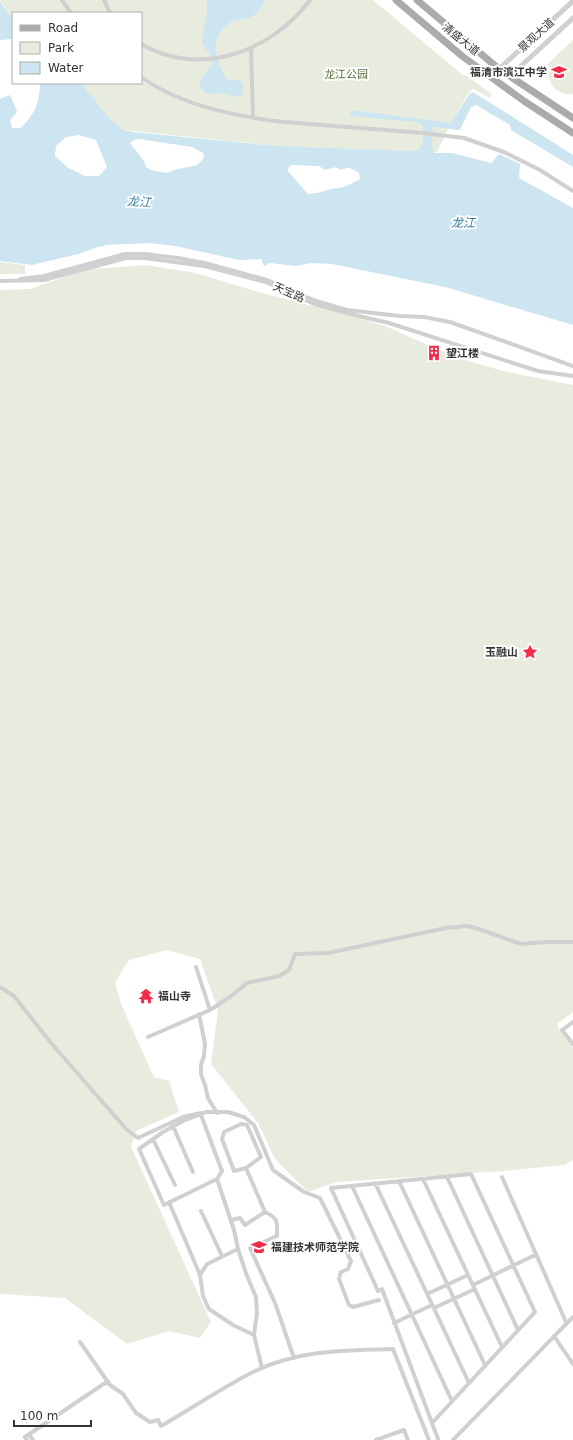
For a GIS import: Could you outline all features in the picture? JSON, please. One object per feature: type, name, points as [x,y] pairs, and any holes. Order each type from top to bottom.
[{"type":"main road","name":"清盛大道","points":[[396,0],[462,56],[524,102],[573,133]]},
{"type":"main road","name":"清盛大道","points":[[416,0],[499,69],[573,118]]},
{"type":"street","points":[[62,0],[71,12]]},
{"type":"street","points":[[104,0],[110,12]]},
{"type":"street","points":[[142,44],[163,53],[181,58],[208,59],[226,57],[251,48],[285,27],[310,0]]},
{"type":"street","name":"景观大道","points":[[499,69],[573,1]]},
{"type":"street","name":"景观大道","points":[[510,76],[573,18]]},
{"type":"street","points":[[251,48],[253,117]]},
{"type":"street","points":[[142,78],[160,88],[192,102],[219,110],[253,117],[284,122],[423,133],[464,138],[491,146],[540,170],[573,191]]},
{"type":"street","name":"天宝路","points":[[0,280],[44,276],[125,254],[145,254],[205,262],[267,280],[316,301],[347,310],[424,317],[450,322],[573,366]]},
{"type":"street","name":"天宝路","points":[[0,280],[44,280],[94,265],[126,258],[145,258],[204,266],[266,282],[314,304],[389,323],[538,371],[573,376]]},
{"type":"street","points":[[148,1037],[210,1010],[248,983],[279,976],[289,970],[295,954],[328,953],[446,928],[467,926],[521,944],[573,942]]},
{"type":"street","points":[[196,967],[210,1010]]},
{"type":"street","points":[[0,987],[14,996],[30,1017],[127,1130],[138,1138],[183,1116],[206,1112],[228,1112],[244,1117],[254,1125],[273,1170],[304,1192],[320,1198],[351,1261],[348,1269],[341,1272],[339,1279],[349,1305],[353,1307],[379,1300]]},
{"type":"street","points":[[199,1014],[205,1044],[201,1074],[208,1098],[217,1113]]},
{"type":"street","points":[[573,1022],[562,1030],[573,1044]]},
{"type":"street","points":[[201,1115],[222,1171],[217,1179],[164,1204],[139,1148],[173,1126],[206,1112]]},
{"type":"street","points":[[241,1124],[247,1125],[261,1157],[246,1168],[234,1171],[222,1139],[224,1132],[241,1124]]},
{"type":"street","points":[[173,1126],[194,1172]]},
{"type":"street","points":[[153,1139],[175,1185]]},
{"type":"street","points":[[246,1168],[265,1212],[277,1221],[277,1236],[250,1248],[275,1303],[294,1358]]},
{"type":"street","points":[[432,1423],[535,1312],[471,1174],[331,1188],[378,1290],[382,1289],[394,1323],[438,1439]]},
{"type":"street","points":[[447,1176],[518,1330]]},
{"type":"street","points":[[502,1177],[535,1255],[566,1322]]},
{"type":"street","points":[[217,1179],[232,1220],[238,1249],[256,1297],[257,1313],[254,1335],[262,1368]]},
{"type":"street","points":[[424,1179],[502,1347]]},
{"type":"street","points":[[399,1181],[485,1366]]},
{"type":"street","points":[[375,1183],[469,1383]]},
{"type":"street","points":[[352,1186],[452,1401]]},
{"type":"street","points":[[169,1202],[200,1274],[203,1296],[209,1309],[233,1325],[254,1335]]},
{"type":"street","points":[[201,1211],[222,1256]]},
{"type":"street","points":[[232,1220],[240,1218],[245,1226],[265,1212]]},
{"type":"street","points":[[200,1274],[206,1264],[238,1249]]},
{"type":"street","points":[[394,1323],[412,1314],[454,1298],[493,1275],[535,1255]]},
{"type":"street","points":[[427,1294],[468,1275]]},
{"type":"street","points":[[453,1440],[566,1322],[573,1317]]},
{"type":"street","points":[[554,1336],[572,1361]]},
{"type":"street","points":[[80,1342],[110,1385],[123,1394],[136,1413],[150,1422],[158,1420],[161,1426],[262,1368],[294,1358],[317,1353],[351,1350],[393,1349],[429,1440]]},
{"type":"street","points":[[26,1440],[25,1437],[29,1434],[108,1381]]},
{"type":"street","points":[[378,1440],[404,1430],[408,1440]]},
{"type":"street","points":[[29,1434],[33,1440]]},
{"type":"green space","name":"龙江公园","points":[[0,0],[373,0],[464,76],[465,75],[492,94],[490,98],[473,89],[469,92],[437,152],[277,146],[123,130],[111,120],[82,84],[142,84],[142,12],[12,12],[12,18]]},
{"type":"green space","name":"福清市滨江中学","points":[[573,40],[573,94],[567,94],[558,91],[551,83],[549,78],[549,67],[547,65]]},
{"type":"green space","points":[[0,262],[25,265],[25,274],[0,274]]},
{"type":"green space","points":[[147,265],[195,273],[262,293],[362,319],[385,326],[455,357],[503,371],[573,385],[573,1012],[557,1024],[559,1030],[573,1047],[573,1160],[564,1165],[503,1171],[337,1182],[308,1192],[275,1159],[258,1123],[211,1064],[218,1010],[200,959],[167,950],[129,960],[115,982],[121,1004],[154,1077],[169,1081],[179,1112],[136,1131],[131,1147],[211,1322],[200,1338],[169,1331],[127,1344],[65,1298],[0,1294],[0,290],[30,289],[92,269]]},
{"type":"water","points":[[207,0],[266,0],[258,12],[250,18],[233,21],[228,24],[217,39],[215,50],[216,55],[225,77],[228,80],[240,80],[242,84],[242,95],[236,97],[220,93],[209,94],[204,92],[200,86],[203,76],[213,65],[210,54],[202,41],[207,14]]},
{"type":"water","points":[[0,1],[12,19],[12,39],[0,40]]},
{"type":"water","name":"龙江","points":[[40,84],[82,84],[111,120],[123,130],[133,132],[277,146],[416,151],[421,146],[422,142],[422,124],[417,122],[350,116],[352,110],[451,123],[470,93],[473,92],[573,155],[573,167],[511,130],[510,125],[476,105],[471,107],[460,130],[434,127],[433,129],[431,146],[434,153],[452,153],[491,163],[499,154],[520,164],[519,178],[573,208],[573,325],[445,287],[332,264],[311,263],[296,266],[270,263],[264,266],[261,259],[239,260],[175,246],[150,243],[107,245],[78,254],[32,265],[0,261],[0,99],[10,95],[17,111],[10,120],[12,128],[21,128],[33,113],[39,96]],"holes":[[[79,135],[96,140],[107,167],[99,176],[85,176],[67,167],[55,156],[56,146],[66,137]],[[139,139],[192,147],[203,153],[204,158],[197,165],[167,173],[151,170],[146,167],[144,161],[130,143]],[[291,165],[319,166],[325,170],[336,167],[340,170],[350,168],[359,173],[360,179],[340,188],[308,194],[287,170]]]},
{"type":"place","name":"福清市滨江中学","points":[[559,72]]},
{"type":"place","name":"望江楼","points":[[434,353]]},
{"type":"place","name":"玉融山","points":[[530,652]]},
{"type":"place","name":"福山寺","points":[[146,996]]},
{"type":"place","name":"福建技术师范学院","points":[[259,1247]]}]
